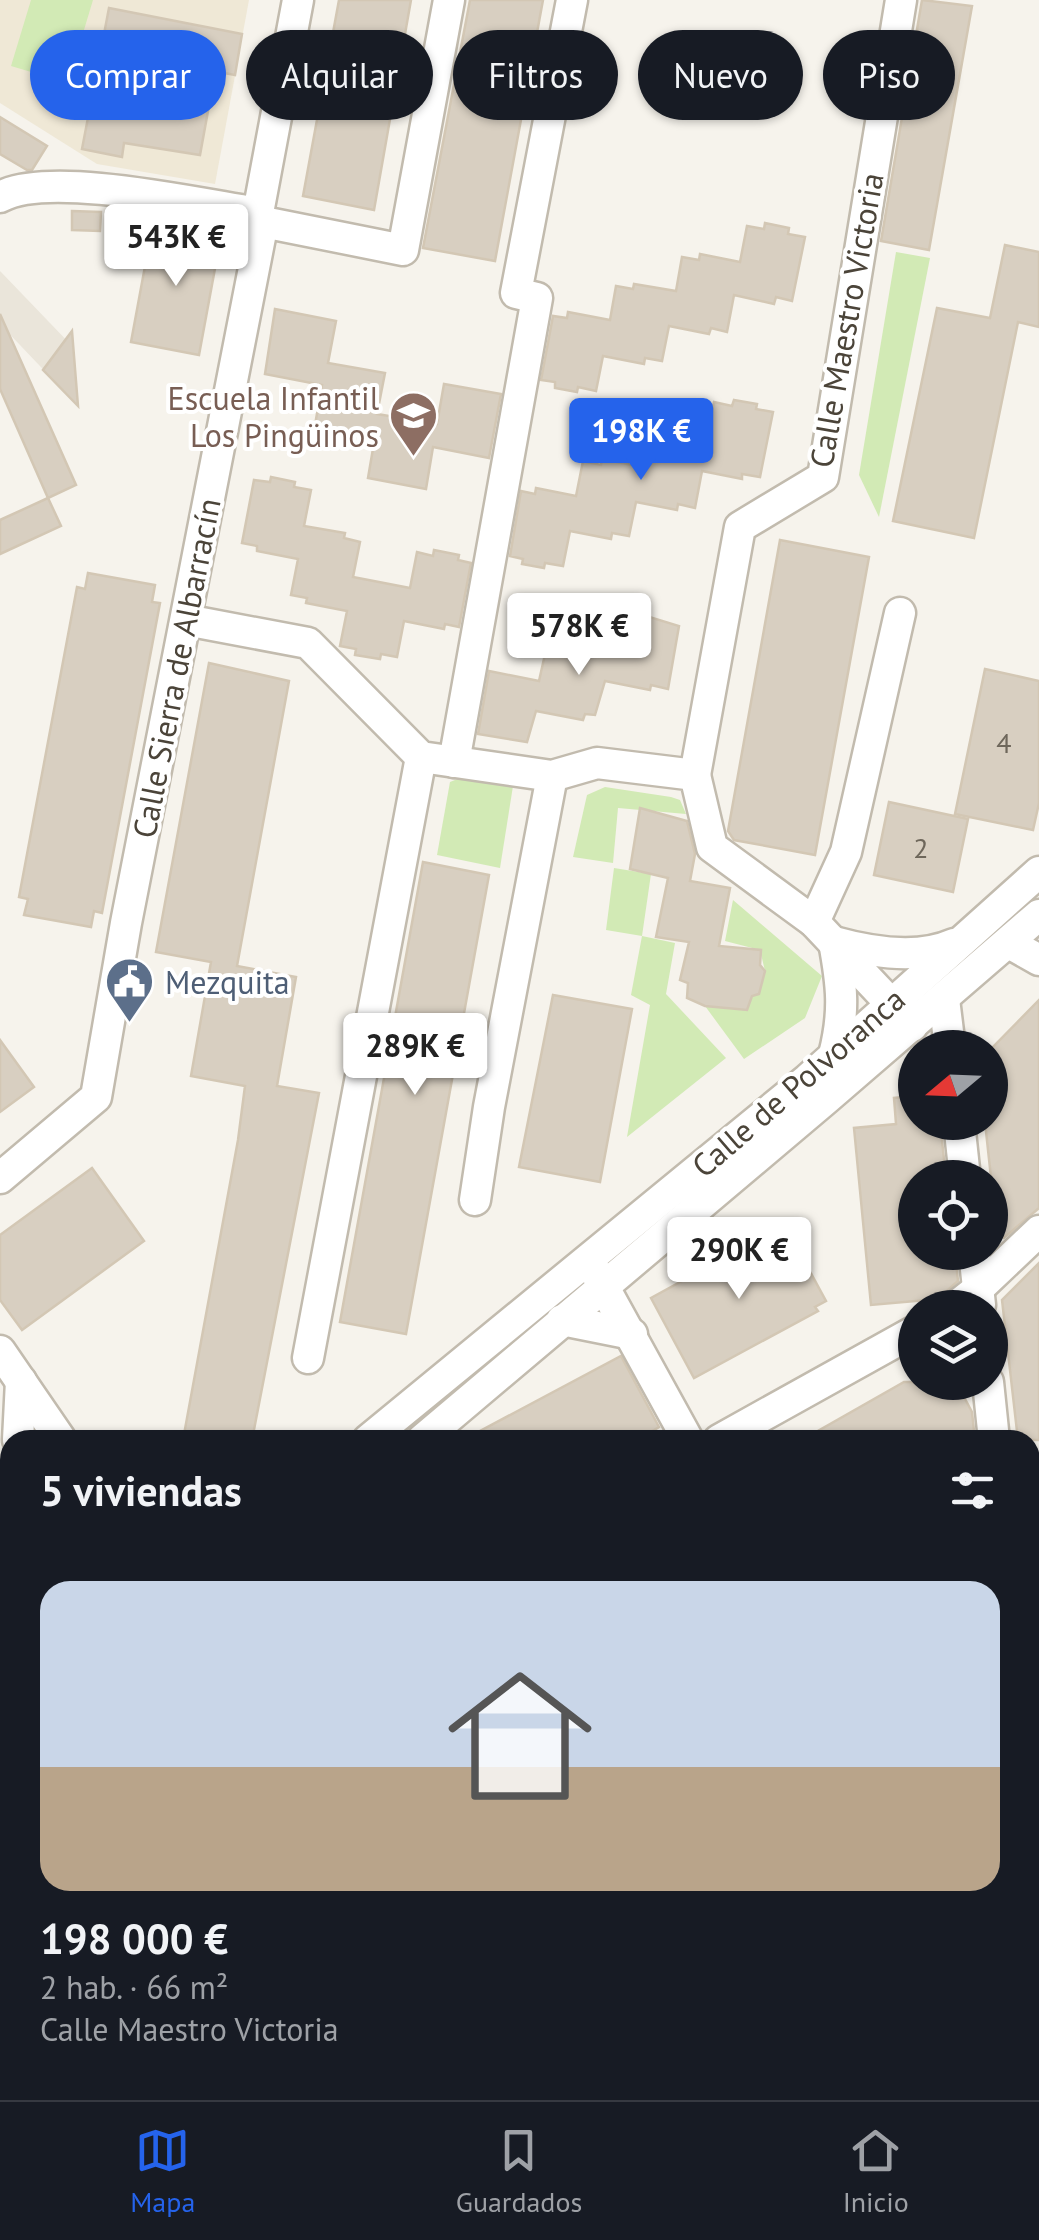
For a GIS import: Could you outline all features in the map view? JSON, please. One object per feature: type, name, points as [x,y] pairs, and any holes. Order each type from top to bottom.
[{"type":"street","name":"Calle Sierra de Albarracín","points":[[0,1178],[96,1097],[298,0]]},
{"type":"street","points":[[0,197],[12,191],[88,186],[403,250],[449,0]]},
{"type":"street","points":[[454,762],[537,298],[516,294],[572,0]]},
{"type":"street","name":"Calle Maestro Victoria","points":[[695,775],[740,527],[824,478],[901,0]]},
{"type":"street","points":[[834,1055],[842,1021],[842,986],[824,932],[900,613]]},
{"type":"street","points":[[186,620],[308,643],[422,757],[552,776],[597,763],[695,775],[712,847],[824,932],[902,1014]]},
{"type":"street","points":[[308,1358],[422,757]]},
{"type":"street","points":[[475,1200],[552,776]]},
{"type":"street","name":"Calle de Polvoranca","points":[[382,1430],[596,1272],[902,1014],[963,939],[1039,872]]},
{"type":"street","name":"Calle de Polvoranca","points":[[434,1430],[562,1320],[596,1272],[834,1055],[902,1014],[944,998],[1039,915]]},
{"type":"street","points":[[824,932],[856,948],[900,952],[945,948],[963,939]]},
{"type":"street","points":[[1009,943],[1039,960]]},
{"type":"street","points":[[944,998],[948,1030]]},
{"type":"street","points":[[982,1290],[1039,1230]]},
{"type":"street","points":[[596,1272],[683,1430]]},
{"type":"street","points":[[562,1320],[632,1334]]},
{"type":"street","points":[[737,1430],[898,1341]]},
{"type":"street","points":[[0,1351],[54,1430]]},
{"type":"street","points":[[13,1430],[22,1382]]},
{"type":"street","points":[[990,1400],[993,1430]]},
{"type":"shaded area","points":[[0,0],[249,0],[215,184],[97,164],[0,103]]},
{"type":"shaded area","points":[[0,271],[73,347],[78,406],[0,324]]},
{"type":"green space","points":[[31,0],[93,0],[84,30],[30,30],[30,72],[11,66]]},
{"type":"green space","points":[[896,252],[930,258],[879,517],[859,475]]},
{"type":"green space","points":[[460,778],[513,786],[500,868],[437,855],[450,782]]},
{"type":"green space","points":[[605,787],[680,800],[686,814],[618,808],[613,863],[573,857],[587,795]]},
{"type":"green space","points":[[614,868],[651,874],[642,936],[606,930]]},
{"type":"green space","points":[[733,900],[822,976],[805,1018],[744,1059],[705,1006],[712,1003],[747,1010],[752,996],[759,994],[765,971],[760,950],[725,941]]},
{"type":"green space","points":[[642,936],[675,943],[666,994],[726,1058],[627,1137],[650,1005],[631,995]]},
{"type":"building","points":[[339,0],[411,0],[406,30],[333,30]]},
{"type":"building","points":[[470,0],[543,0],[537,30],[464,30]]},
{"type":"building","points":[[922,0],[972,6],[955,102],[955,30],[917,30]]},
{"type":"building","points":[[109,8],[222,30],[105,30]]},
{"type":"building","points":[[226,31],[242,34],[235,75],[226,73]]},
{"type":"building","points":[[453,90],[453,120],[521,120],[495,261],[423,248]]},
{"type":"building","points":[[0,117],[47,146],[32,170],[0,154]]},
{"type":"building","points":[[88,120],[206,120],[200,155],[124,143],[122,157],[82,149]]},
{"type":"building","points":[[317,120],[390,120],[374,210],[303,196]]},
{"type":"building","points":[[902,120],[952,120],[929,250],[881,241]]},
{"type":"building","points":[[72,211],[101,212],[100,231],[72,230]]},
{"type":"building","points":[[153,223],[221,236],[199,355],[131,342]]},
{"type":"building","points":[[765,223],[789,228],[788,234],[805,237],[792,301],[776,297],[774,304],[734,295],[727,332],[711,328],[709,334],[669,326],[662,361],[645,358],[644,364],[603,356],[596,391],[555,388],[555,382],[541,380],[553,316],[567,318],[568,312],[610,320],[616,286],[633,289],[634,284],[676,291],[682,257],[699,260],[700,254],[740,262],[747,226],[764,229]]},
{"type":"building","points":[[1005,245],[1039,252],[1039,327],[1018,322],[974,538],[893,521],[937,308],[990,318]]},
{"type":"building","points":[[275,309],[336,321],[328,363],[385,373],[377,414],[437,424],[444,384],[501,394],[489,458],[433,447],[426,489],[368,478],[375,437],[315,425],[322,385],[265,374]]},
{"type":"building","points":[[0,314],[76,485],[48,498],[0,389]]},
{"type":"building","points":[[72,331],[78,406],[43,370]]},
{"type":"building","points":[[734,400],[773,412],[760,477],[742,474],[742,479],[702,471],[695,508],[678,504],[677,510],[636,502],[629,536],[612,533],[611,539],[570,531],[563,566],[522,564],[523,559],[510,556],[521,491],[535,494],[536,488],[576,496],[583,461],[601,465],[602,459],[642,467],[649,432],[667,436],[668,429],[707,437],[714,402],[732,406]]},
{"type":"building","points":[[271,477],[311,490],[304,526],[345,533],[344,538],[360,542],[353,577],[410,588],[417,552],[433,556],[434,550],[459,555],[458,560],[471,563],[459,627],[445,624],[444,629],[404,621],[397,657],[355,655],[356,649],[340,646],[347,611],[306,603],[307,598],[291,595],[298,559],[257,551],[257,546],[242,543],[254,480],[270,482]]},
{"type":"building","points":[[48,498],[61,526],[0,554],[0,520]]},
{"type":"building","points":[[780,540],[869,557],[815,855],[734,840],[728,831]]},
{"type":"building","points":[[88,573],[155,585],[152,602],[160,603],[102,913],[94,911],[91,927],[24,915],[28,899],[19,897],[77,587],[85,589]]},
{"type":"building","points":[[621,614],[639,618],[640,614],[679,626],[668,689],[651,685],[650,690],[605,681],[595,715],[585,714],[583,720],[536,711],[527,742],[478,734],[489,671],[539,681],[548,641],[615,655]]},
{"type":"building","points":[[209,663],[289,681],[237,966],[296,977],[277,1086],[319,1093],[254,1430],[185,1430],[245,1086],[191,1076],[211,962],[156,952]]},
{"type":"building","points":[[985,669],[1039,681],[1039,803],[1033,830],[955,814]]},
{"type":"building","points":[[889,802],[968,819],[953,892],[874,875]]},
{"type":"building","points":[[640,808],[687,821],[695,854],[690,881],[730,888],[719,946],[761,950],[760,965],[765,971],[759,994],[752,996],[747,1010],[705,1006],[687,998],[688,983],[680,980],[689,942],[656,937],[668,878],[630,869]]},
{"type":"building","points":[[423,862],[489,875],[406,1334],[340,1322]]},
{"type":"building","points":[[553,995],[632,1009],[600,1182],[519,1167]]},
{"type":"building","points":[[1039,1000],[1039,1208],[1008,1235],[1008,1160],[989,1160],[987,1140],[1008,1140],[1008,1032]]},
{"type":"building","points":[[0,1040],[34,1087],[0,1112]]},
{"type":"building","points":[[894,1098],[898,1098],[898,1140],[942,1140],[944,1160],[898,1160],[898,1270],[957,1270],[958,1281],[948,1290],[898,1290],[898,1303],[871,1305],[854,1128],[896,1124]]},
{"type":"building","points":[[92,1168],[144,1241],[22,1330],[0,1300],[0,1235]]},
{"type":"building","points":[[775,1230],[778,1236],[788,1231],[826,1301],[815,1307],[818,1311],[694,1378],[651,1298]]},
{"type":"building","points":[[1039,1263],[1039,1430],[1017,1430],[1008,1352],[1008,1294]]},
{"type":"building","points":[[621,1356],[659,1427],[654,1430],[482,1430]]},
{"type":"building","points":[[898,1385],[898,1400],[966,1400],[974,1430],[820,1430]]},
{"type":"place","name":"Escuela Infantil Los Pingüinos","points":[[414,458]]},
{"type":"place","name":"Mezquita","points":[[130,1024]]}]
